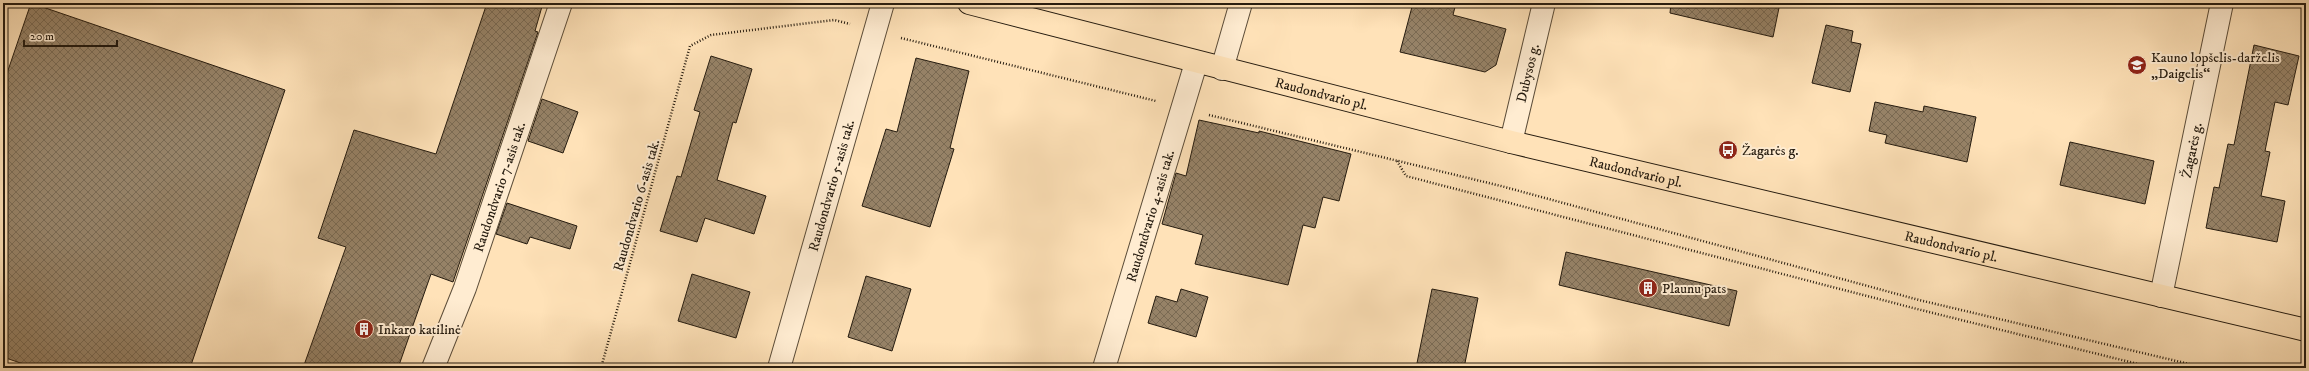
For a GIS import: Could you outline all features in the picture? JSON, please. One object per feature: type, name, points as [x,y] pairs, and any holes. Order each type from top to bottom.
[{"type":"main road","name":"Raudondvario pl.","points":[[969,3],[1196,63],[1511,142],[2306,330]]},
{"type":"street","name":"Raudondvario 7-asis tak.","points":[[433,368],[464,288],[561,3]]},
{"type":"street","name":"Raudondvario 5-asis tak.","points":[[779,368],[883,3]]},
{"type":"street","points":[[1222,69],[1241,3]]},
{"type":"street","name":"Dubysos g.","points":[[1511,142],[1544,3]]},
{"type":"street","name":"Žagarės g.","points":[[2161,296],[2222,3]]},
{"type":"street","name":"Raudondvario 4-asis tak.","points":[[1104,368],[1196,63]]},
{"type":"path","name":"Raudondvario 6-asis tak.","points":[[601,368],[690,46],[711,34],[834,20],[875,31]]},
{"type":"path","points":[[875,31],[1501,186],[1919,300],[2206,368]]},
{"type":"path","points":[[1396,161],[1406,176],[1918,309],[2154,368]]},
{"type":"building","points":[[31,3],[285,90],[190,368],[35,368],[3,357],[3,85]]},
{"type":"building","points":[[487,3],[543,3],[535,31],[538,32],[453,282],[431,274],[398,368],[303,368],[346,247],[318,238],[354,130],[436,154]]},
{"type":"building","points":[[1413,3],[1456,3],[1453,15],[1506,29],[1496,65],[1485,72],[1400,52]]},
{"type":"building","points":[[1671,3],[1780,3],[1773,37],[1670,13]]},
{"type":"building","points":[[1826,25],[1853,31],[1851,42],[1861,44],[1850,92],[1812,83]]},
{"type":"building","points":[[2254,45],[2299,56],[2288,105],[2275,102],[2265,151],[2270,152],[2261,196],[2285,201],[2277,242],[2206,228],[2214,187],[2219,188],[2228,144],[2234,145]]},
{"type":"building","points":[[711,56],[752,69],[736,123],[733,122],[717,180],[766,196],[754,234],[705,218],[697,242],[660,231],[677,176],[681,177],[700,112],[694,110]]},
{"type":"building","points":[[916,58],[969,71],[950,148],[954,149],[930,227],[862,206],[886,129],[897,132]]},
{"type":"building","points":[[542,99],[578,112],[563,153],[528,141]]},
{"type":"building","points":[[1875,102],[1923,112],[1924,106],[1976,117],[1967,162],[1885,143],[1887,135],[1869,131]]},
{"type":"building","points":[[1199,120],[1259,133],[1259,131],[1351,154],[1339,201],[1323,197],[1315,228],[1303,225],[1288,285],[1195,264],[1203,235],[1162,224],[1176,173],[1186,176]]},
{"type":"building","points":[[2070,142],[2154,161],[2145,204],[2060,185]]},
{"type":"building","points":[[507,203],[577,226],[570,249],[530,237],[527,244],[496,234]]},
{"type":"building","name":"Plaunu pats","points":[[1566,252],[1737,291],[1729,326],[1559,285]]},
{"type":"building","points":[[692,274],[750,292],[736,338],[678,321]]},
{"type":"building","points":[[866,276],[911,289],[892,351],[848,337]]},
{"type":"building","points":[[1181,289],[1208,297],[1196,337],[1148,323],[1156,296],[1177,302]]},
{"type":"building","points":[[1432,289],[1478,298],[1464,368],[1416,368]]},
{"type":"place","name":"Kauno lopšelis-darželis „Daigelis“","points":[[2137,65]]},
{"type":"place","name":"Žagarės g.","points":[[1728,150]]},
{"type":"place","name":"Plaunu pats","points":[[1648,288]]},
{"type":"place","name":"Inkaro katilinė","points":[[364,329]]}]
